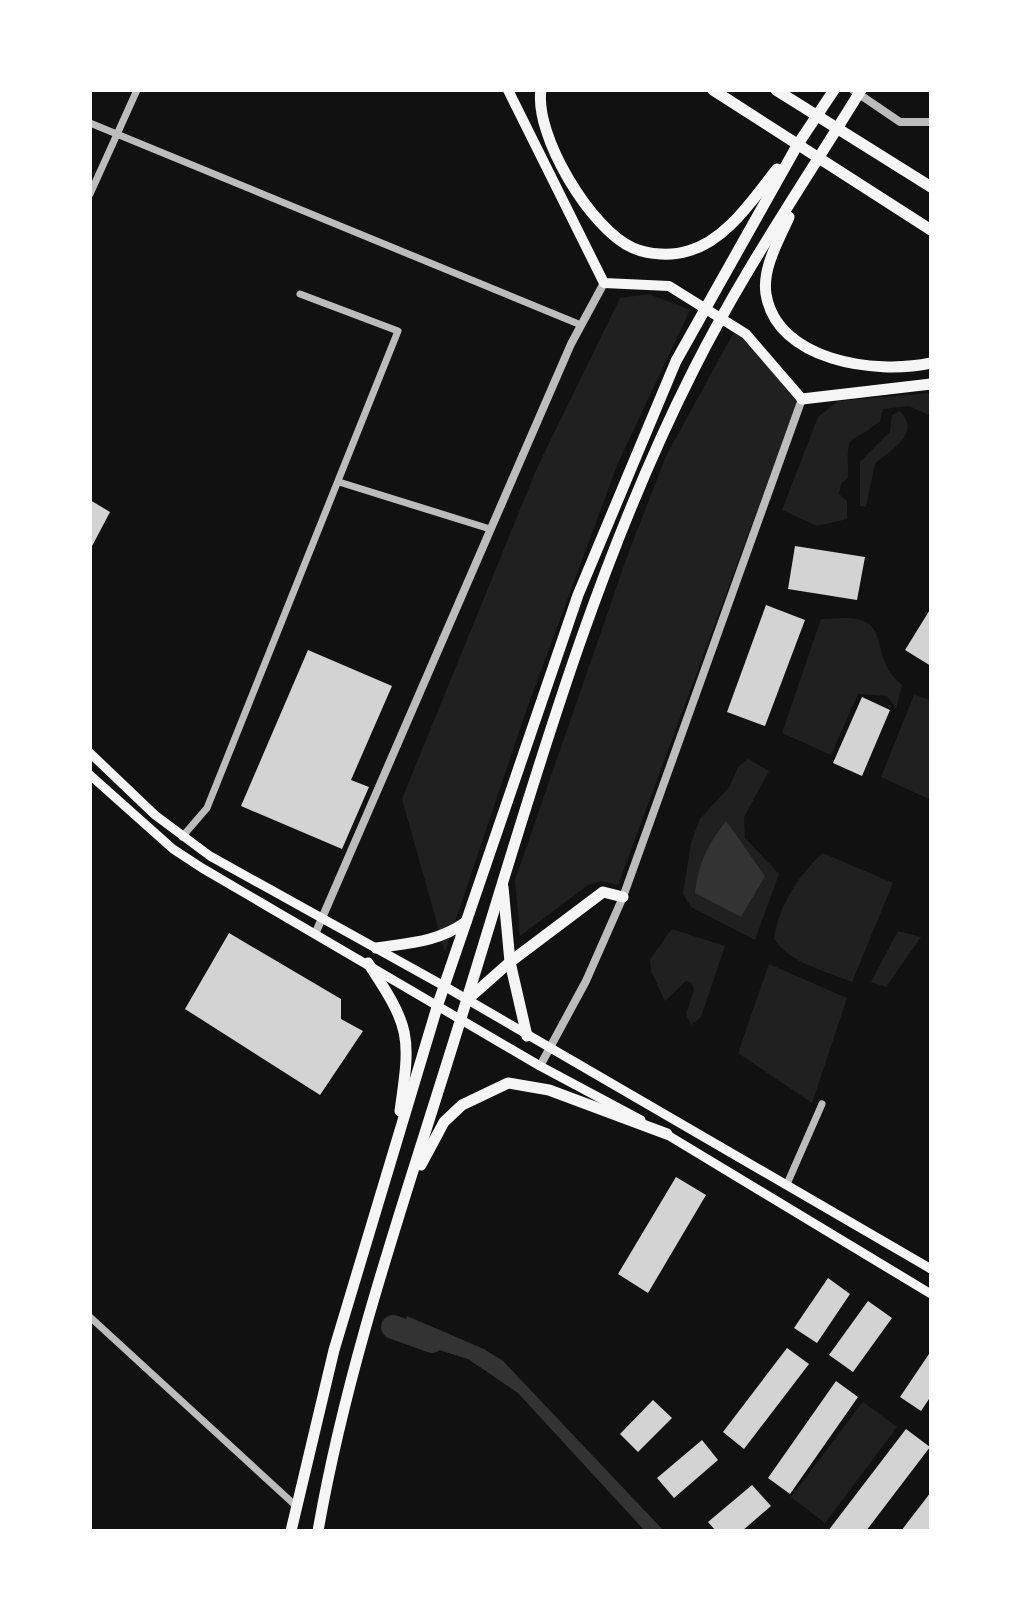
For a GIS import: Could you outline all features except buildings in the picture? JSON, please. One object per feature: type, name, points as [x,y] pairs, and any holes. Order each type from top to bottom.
[{"type":"highway","points":[[541,90],[544,130],[577,192],[608,230],[633,248],[656,254],[685,252],[708,244],[798,144]]},
{"type":"highway","points":[[776,90],[931,187]]},
{"type":"highway","points":[[291,1531],[334,1350],[438,1004],[578,595],[676,361],[798,144],[834,90]]},
{"type":"highway","points":[[318,1531],[330,1465],[357,1354],[502,882],[605,574],[694,370],[751,267],[861,90]]},
{"type":"highway","points":[[715,92],[810,151],[931,233]]},
{"type":"highway","points":[[803,186],[769,265],[765,291],[774,321],[790,337],[815,354],[859,364],[931,363]]},
{"type":"highway","points":[[802,399],[931,384]]},
{"type":"highway","points":[[502,882],[510,962],[527,1036]]},
{"type":"highway","points":[[467,1000],[510,962],[603,892],[623,897]]},
{"type":"highway","points":[[376,948],[449,935],[467,922]]},
{"type":"highway","points":[[368,963],[404,1024],[408,1052],[393,1152]]},
{"type":"highway","points":[[409,1186],[444,1122],[462,1105],[508,1083],[549,1090],[667,1134]]},
{"type":"main road","points":[[508,90],[604,283],[669,286],[746,334],[802,399]]},
{"type":"main road","points":[[90,753],[182,837],[931,1269]]},
{"type":"main road","points":[[90,775],[173,849],[540,1066],[667,1134],[931,1294]]},
{"type":"street","points":[[90,194],[137,90]]},
{"type":"street","points":[[853,90],[900,122],[931,122]]},
{"type":"street","points":[[90,123],[581,325]]},
{"type":"street","points":[[316,932],[490,529],[581,325],[604,283]]},
{"type":"street","points":[[182,837],[207,808],[398,331],[300,294]]},
{"type":"street","points":[[540,1066],[586,981],[623,897],[802,399]]},
{"type":"street","points":[[339,482],[490,529]]},
{"type":"street","points":[[787,1184],[822,1104]]},
{"type":"street","points":[[90,1317],[296,1506]]},
{"type":"shaded area","points":[[649,294],[690,310],[618,463],[525,714],[445,952],[402,799],[537,468],[620,298]]},
{"type":"shaded area","points":[[734,332],[746,338],[798,400],[618,885],[601,881],[588,885],[520,936],[515,880],[628,554],[666,456]]},
{"type":"shaded area","points":[[931,393],[931,416],[909,406],[883,409],[880,421],[851,441],[848,477],[841,484],[839,494],[847,501],[847,519],[817,526],[782,510],[818,417],[838,401]]},
{"type":"shaded area","points":[[900,411],[908,428],[906,435],[875,464],[866,507],[860,506],[860,462],[890,432],[892,415]]},
{"type":"shaded area","points":[[844,618],[871,625],[887,668],[902,685],[896,709],[887,696],[858,694],[831,755],[782,733],[821,619]]},
{"type":"shaded area","points":[[914,695],[931,700],[931,800],[881,777]]},
{"type":"shaded area","points":[[748,759],[769,771],[744,817],[745,838],[779,874],[755,940],[691,907],[683,894],[691,843],[700,819],[730,786],[738,767]]},
{"type":"shaded area","points":[[726,821],[765,876],[741,917],[695,893],[705,855]]},
{"type":"shaded area","points":[[823,853],[893,883],[852,982],[798,960],[780,947],[774,938],[780,914],[791,891]]},
{"type":"shaded area","points":[[672,929],[725,946],[701,1017],[691,1025],[686,1014],[694,990],[692,983],[686,981],[665,1001],[651,971],[650,959]]},
{"type":"shaded area","points":[[898,931],[921,937],[886,987],[871,982]]},
{"type":"shaded area","points":[[769,964],[847,998],[812,1103],[738,1053]]},
{"type":"shaded area","points":[[407,1316],[484,1349],[503,1361],[664,1531],[645,1531],[518,1393],[468,1359],[400,1338]]},
{"type":"shaded area","points":[[863,1402],[897,1427],[825,1523],[791,1497]]},
{"type":"waterway","points":[[393,1327],[432,1341]]}]
